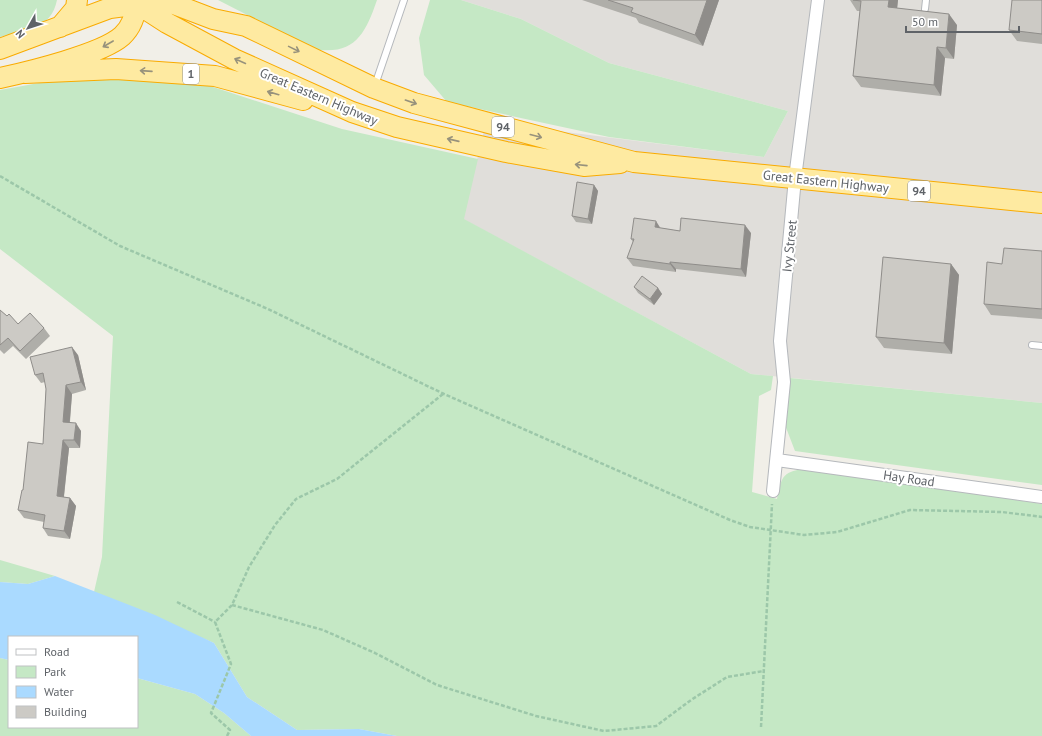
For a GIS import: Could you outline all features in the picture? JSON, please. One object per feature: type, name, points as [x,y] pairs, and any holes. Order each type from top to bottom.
[{"type":"highway","points":[[60,27],[76,8],[77,0]]},
{"type":"highway","name":"94","points":[[204,0],[246,26]]},
{"type":"highway","points":[[25,73],[100,49],[121,37],[132,25],[135,1]]},
{"type":"highway","name":"Great Eastern Highway","points":[[135,1],[167,23],[234,59],[352,112],[405,129],[506,152],[584,166],[634,162]]},
{"type":"highway","name":"Great Eastern Highway","points":[[0,49],[110,8],[135,1],[171,3],[213,19],[246,26],[374,88],[414,103],[634,162],[1042,203]]},
{"type":"highway","name":"1","points":[[0,78],[25,73],[116,69],[215,76],[352,112]]},
{"type":"street","name":"Ivy Street","points":[[773,491],[784,382],[779,348],[795,178],[818,0]]},
{"type":"street","name":"Hay Road","points":[[777,460],[1042,497]]},
{"type":"lane","points":[[374,88],[404,0]]},
{"type":"lane","points":[[925,9],[926,0]]},
{"type":"lane","points":[[1032,345],[1042,346]]},
{"type":"path","points":[[0,176],[120,246],[268,308],[444,394],[730,520],[771,531],[804,535],[837,532],[910,510],[1002,512],[1042,517]]},
{"type":"path","points":[[215,622],[232,605],[249,567],[275,525],[296,499],[337,479],[444,394]]},
{"type":"path","points":[[761,727],[773,491]]},
{"type":"path","points":[[177,602],[215,622],[231,664],[211,713],[230,730],[227,736]]},
{"type":"path","points":[[232,605],[323,630],[375,653],[437,685],[536,716],[604,731],[656,726],[691,700],[728,677],[764,671]]},
{"type":"shaded area","points":[[461,0],[1042,0],[1042,403],[751,374],[463,219],[486,122],[764,157],[788,111],[609,63],[521,19]]},
{"type":"green space","points":[[0,0],[57,0],[54,10],[43,23],[27,30],[0,37]]},
{"type":"green space","points":[[218,0],[377,0],[368,23],[356,40],[348,46],[339,49],[327,50],[313,49]]},
{"type":"green space","points":[[430,0],[461,0],[521,19],[609,63],[788,111],[764,157],[609,137],[447,102],[424,75],[419,38]]},
{"type":"green space","points":[[123,77],[207,85],[342,129],[478,159],[464,219],[751,374],[773,376],[771,390],[759,396],[752,492],[777,499],[780,484],[785,476],[793,471],[808,468],[1042,504],[1042,736],[397,736],[359,729],[297,730],[247,697],[214,643],[94,592],[102,557],[113,336],[0,249],[0,90],[39,83]]},
{"type":"green space","points":[[790,378],[1042,403],[1042,485],[795,451],[785,425]]},
{"type":"green space","points":[[0,560],[55,576],[28,584],[0,582]]},
{"type":"green space","points":[[0,658],[8,660],[8,728],[138,728],[138,678],[195,694],[224,713],[251,736],[0,736]]},
{"type":"water","points":[[55,576],[155,615],[214,643],[247,697],[297,730],[359,729],[397,736],[251,736],[224,713],[195,694],[138,678],[138,636],[8,636],[8,660],[0,658],[0,582],[28,584]]},
{"type":"building","points":[[608,0],[707,0],[695,35],[631,12],[633,8]]},
{"type":"building","points":[[853,0],[889,0],[888,7],[949,14],[946,48],[937,47],[934,85],[853,76],[861,1]]},
{"type":"building","points":[[1012,0],[1042,0],[1042,34],[1009,30]]},
{"type":"building","points":[[577,182],[594,185],[588,219],[572,216]]},
{"type":"building","points":[[634,218],[656,221],[655,227],[680,231],[681,218],[745,225],[741,269],[670,262],[670,264],[627,258],[634,239],[631,239]]},
{"type":"building","points":[[1004,248],[1042,251],[1042,309],[984,304],[987,262],[1002,264]]},
{"type":"building","points":[[883,257],[951,264],[944,343],[876,337]]},
{"type":"building","points":[[642,276],[658,288],[650,299],[634,287]]},
{"type":"building","points":[[0,310],[7,316],[9,314],[18,324],[30,313],[44,328],[20,351],[8,338],[0,345]]},
{"type":"building","points":[[72,347],[81,382],[66,385],[63,422],[76,423],[74,440],[63,440],[57,496],[70,498],[64,531],[43,528],[45,515],[18,510],[23,490],[28,442],[43,444],[46,389],[43,373],[35,375],[30,357]]}]
